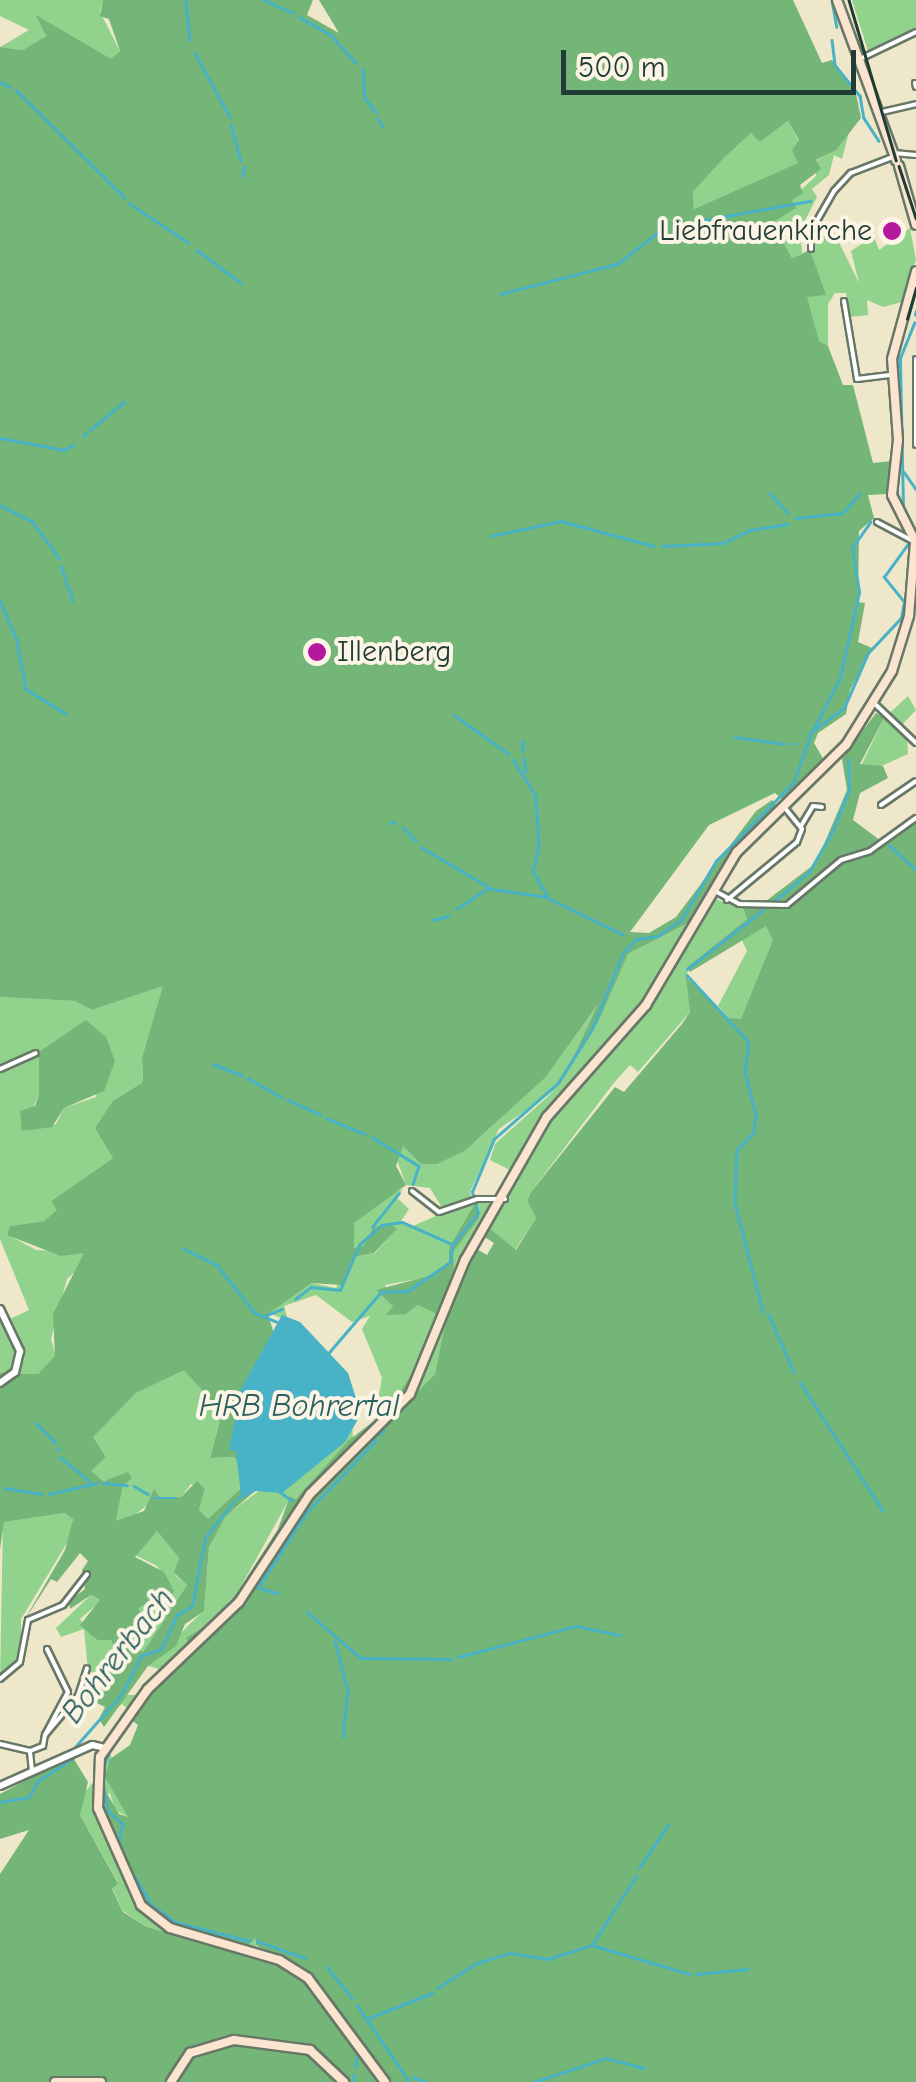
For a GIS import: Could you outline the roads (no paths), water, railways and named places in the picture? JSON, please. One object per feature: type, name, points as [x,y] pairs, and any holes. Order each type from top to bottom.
[{"type":"main road","points":[[837,0],[861,58],[891,159],[916,225]]},
{"type":"main road","points":[[385,2082],[308,1978],[279,1960],[170,1928],[142,1906],[98,1808],[97,1771],[105,1748],[155,1681],[239,1602],[310,1494],[410,1394],[465,1260],[505,1199],[547,1117],[654,994],[713,886],[782,805],[846,745],[874,703],[902,646],[912,540],[892,494],[898,440],[892,375],[916,271]]},
{"type":"main road","points":[[171,2082],[190,2053],[234,2040],[310,2050],[344,2082]]},
{"type":"main road","points":[[55,2082],[101,2082]]},
{"type":"street","points":[[861,58],[916,32]]},
{"type":"street","points":[[878,112],[916,104]]},
{"type":"street","points":[[811,249],[811,231],[834,192],[852,174],[916,154]]},
{"type":"street","points":[[844,301],[857,379],[892,375]]},
{"type":"street","points":[[916,359],[916,445]]},
{"type":"street","points":[[877,522],[912,540]]},
{"type":"street","points":[[874,703],[916,743]]},
{"type":"street","points":[[880,805],[916,780]]},
{"type":"street","points":[[782,805],[801,826]]},
{"type":"street","points":[[726,900],[775,866],[797,842],[812,806],[822,807]]},
{"type":"street","points":[[713,886],[726,900],[787,905],[841,860],[870,851],[916,818]]},
{"type":"street","points":[[0,1070],[36,1053]]},
{"type":"street","points":[[412,1191],[434,1211],[474,1200],[505,1199]]},
{"type":"street","points":[[0,1310],[18,1342],[18,1366],[0,1384]]},
{"type":"street","points":[[0,1679],[20,1662],[28,1620],[63,1605],[87,1574]]},
{"type":"street","points":[[0,1744],[30,1751],[44,1746],[45,1735],[68,1696],[66,1677],[46,1649]]},
{"type":"street","points":[[45,1735],[78,1696],[87,1668]]},
{"type":"street","points":[[0,1786],[93,1744],[105,1748]]},
{"type":"street","points":[[30,1751],[32,1771]]},
{"type":"water","name":"HRB Bohrertal","points":[[282,1315],[300,1322],[348,1373],[361,1414],[345,1442],[282,1493],[256,1491],[229,1505],[241,1495],[236,1451],[229,1450],[241,1389]]},
{"type":"waterway","points":[[186,0],[190,40]]},
{"type":"waterway","points":[[264,0],[293,13]]},
{"type":"waterway","points":[[832,0],[837,27]]},
{"type":"waterway","points":[[299,17],[330,34],[356,63]]},
{"type":"waterway","points":[[832,40],[835,65],[860,96],[864,118],[879,141]]},
{"type":"waterway","points":[[195,53],[230,117]]},
{"type":"waterway","points":[[363,69],[365,98],[376,112]]},
{"type":"waterway","points":[[0,82],[10,87]]},
{"type":"waterway","points":[[16,90],[125,198]]},
{"type":"waterway","points":[[378,118],[382,126]]},
{"type":"waterway","points":[[231,124],[241,161]]},
{"type":"waterway","points":[[242,176],[244,167]]},
{"type":"waterway","points":[[704,220],[810,201]]},
{"type":"waterway","points":[[129,203],[189,243]]},
{"type":"waterway","points":[[672,227],[697,222]]},
{"type":"waterway","points":[[500,294],[617,264],[665,227]]},
{"type":"waterway","points":[[197,250],[241,283]]},
{"type":"waterway","points":[[915,315],[916,311]]},
{"type":"waterway","points":[[903,507],[900,358],[914,323]]},
{"type":"waterway","points":[[90,430],[124,402]]},
{"type":"waterway","points":[[83,436],[86,433]]},
{"type":"waterway","points":[[0,438],[64,450],[73,445]]},
{"type":"waterway","points":[[904,472],[916,489]]},
{"type":"waterway","points":[[770,493],[788,513]]},
{"type":"waterway","points":[[795,518],[843,513],[859,494]]},
{"type":"waterway","points":[[0,505],[32,521],[59,558]]},
{"type":"waterway","points":[[491,536],[561,521],[654,546]]},
{"type":"waterway","points":[[814,728],[840,678],[859,592],[852,548],[870,522]]},
{"type":"waterway","points":[[662,546],[723,543],[750,530],[788,524]]},
{"type":"waterway","name":"Bohrerbach","points":[[325,1357],[381,1292],[408,1291],[450,1262],[453,1244],[478,1213],[472,1192],[494,1139],[558,1083],[592,1029],[623,953],[636,939],[658,936],[681,920],[716,861],[794,782],[811,732],[844,708],[868,653],[901,618],[904,602],[884,577],[910,541]]},
{"type":"waterway","points":[[61,566],[73,601]]},
{"type":"waterway","points":[[0,600],[17,640],[26,689],[66,714]]},
{"type":"waterway","points":[[454,715],[509,754]]},
{"type":"waterway","points":[[735,737],[785,744]]},
{"type":"waterway","points":[[523,741],[523,751]]},
{"type":"waterway","points":[[792,744],[797,744]]},
{"type":"waterway","points":[[524,758],[526,772]]},
{"type":"waterway","points":[[513,759],[536,796],[539,847],[533,871],[547,895]]},
{"type":"waterway","points":[[771,904],[809,872],[832,832],[849,790],[848,760]]},
{"type":"waterway","points":[[391,822],[395,823]]},
{"type":"waterway","points":[[403,827],[416,841]]},
{"type":"waterway","points":[[889,845],[916,869]]},
{"type":"waterway","points":[[421,847],[492,889],[546,897],[622,934]]},
{"type":"waterway","points":[[456,909],[488,888]]},
{"type":"waterway","points":[[687,969],[763,910]]},
{"type":"waterway","points":[[432,920],[449,916]]},
{"type":"waterway","points":[[687,975],[748,1041]]},
{"type":"waterway","points":[[749,1043],[745,1071],[756,1115],[754,1133],[737,1150],[735,1203],[763,1312]]},
{"type":"waterway","points":[[213,1064],[242,1075]]},
{"type":"waterway","points":[[248,1078],[282,1098]]},
{"type":"waterway","points":[[288,1100],[321,1115]]},
{"type":"waterway","points":[[326,1118],[365,1134]]},
{"type":"waterway","points":[[372,1137],[419,1166],[413,1184]]},
{"type":"waterway","points":[[372,1227],[399,1193]]},
{"type":"waterway","points":[[295,1299],[311,1287],[340,1290],[359,1245],[381,1225],[402,1222],[452,1244]]},
{"type":"waterway","points":[[183,1248],[217,1265],[255,1313],[277,1322]]},
{"type":"waterway","points":[[267,1315],[282,1309]]},
{"type":"waterway","points":[[769,1315],[794,1372]]},
{"type":"waterway","points":[[800,1382],[883,1511]]},
{"type":"waterway","points":[[36,1423],[55,1442]]},
{"type":"waterway","points":[[381,1434],[384,1431]]},
{"type":"waterway","points":[[278,1594],[258,1588],[307,1512],[376,1440]]},
{"type":"waterway","points":[[60,1457],[90,1481]]},
{"type":"waterway","points":[[49,1494],[97,1483]]},
{"type":"waterway","points":[[103,1483],[127,1485]]},
{"type":"waterway","points":[[134,1486],[148,1494]]},
{"type":"waterway","points":[[4,1488],[42,1494]]},
{"type":"waterway","points":[[276,1489],[291,1500]]},
{"type":"waterway","points":[[153,1498],[176,1498]]},
{"type":"waterway","name":"Bohrerbach","points":[[75,1747],[121,1695],[141,1656],[161,1649],[177,1615],[192,1606],[205,1538],[233,1502]]},
{"type":"waterway","points":[[307,1612],[361,1658],[451,1659]]},
{"type":"waterway","points":[[458,1657],[576,1626],[620,1635]]},
{"type":"waterway","points":[[335,1641],[348,1690],[343,1737]]},
{"type":"waterway","points":[[104,1765],[110,1749]]},
{"type":"waterway","name":"Bohrerbach","points":[[0,1802],[29,1797],[37,1782],[73,1758]]},
{"type":"waterway","points":[[103,1782],[108,1811],[123,1824],[119,1841],[125,1860],[152,1905],[175,1922],[250,1941]]},
{"type":"waterway","points":[[639,1868],[668,1825]]},
{"type":"waterway","points":[[592,1945],[636,1876]]},
{"type":"waterway","points":[[257,1941],[305,1958]]},
{"type":"waterway","points":[[437,1988],[477,1963],[510,1953],[548,1959],[592,1945],[690,1974]]},
{"type":"waterway","points":[[327,1967],[352,1998]]},
{"type":"waterway","points":[[696,1974],[748,1969]]},
{"type":"waterway","points":[[369,2018],[432,1993]]},
{"type":"waterway","points":[[357,2005],[409,2081]]},
{"type":"waterway","points":[[355,2068],[357,2056]]},
{"type":"waterway","points":[[534,2082],[606,2058],[644,2068]]},
{"type":"waterway","points":[[354,2075],[354,2082]]},
{"type":"waterway","points":[[413,2077],[426,2082]]},
{"type":"tram line","points":[[849,0],[896,160]]},
{"type":"tram line","points":[[899,166],[916,218]]},
{"type":"tram line","points":[[907,319],[916,288]]},
{"type":"place","name":"Liebfrauenkirche","points":[[892,231]]},
{"type":"place","name":"Illenberg","points":[[317,652]]}]
